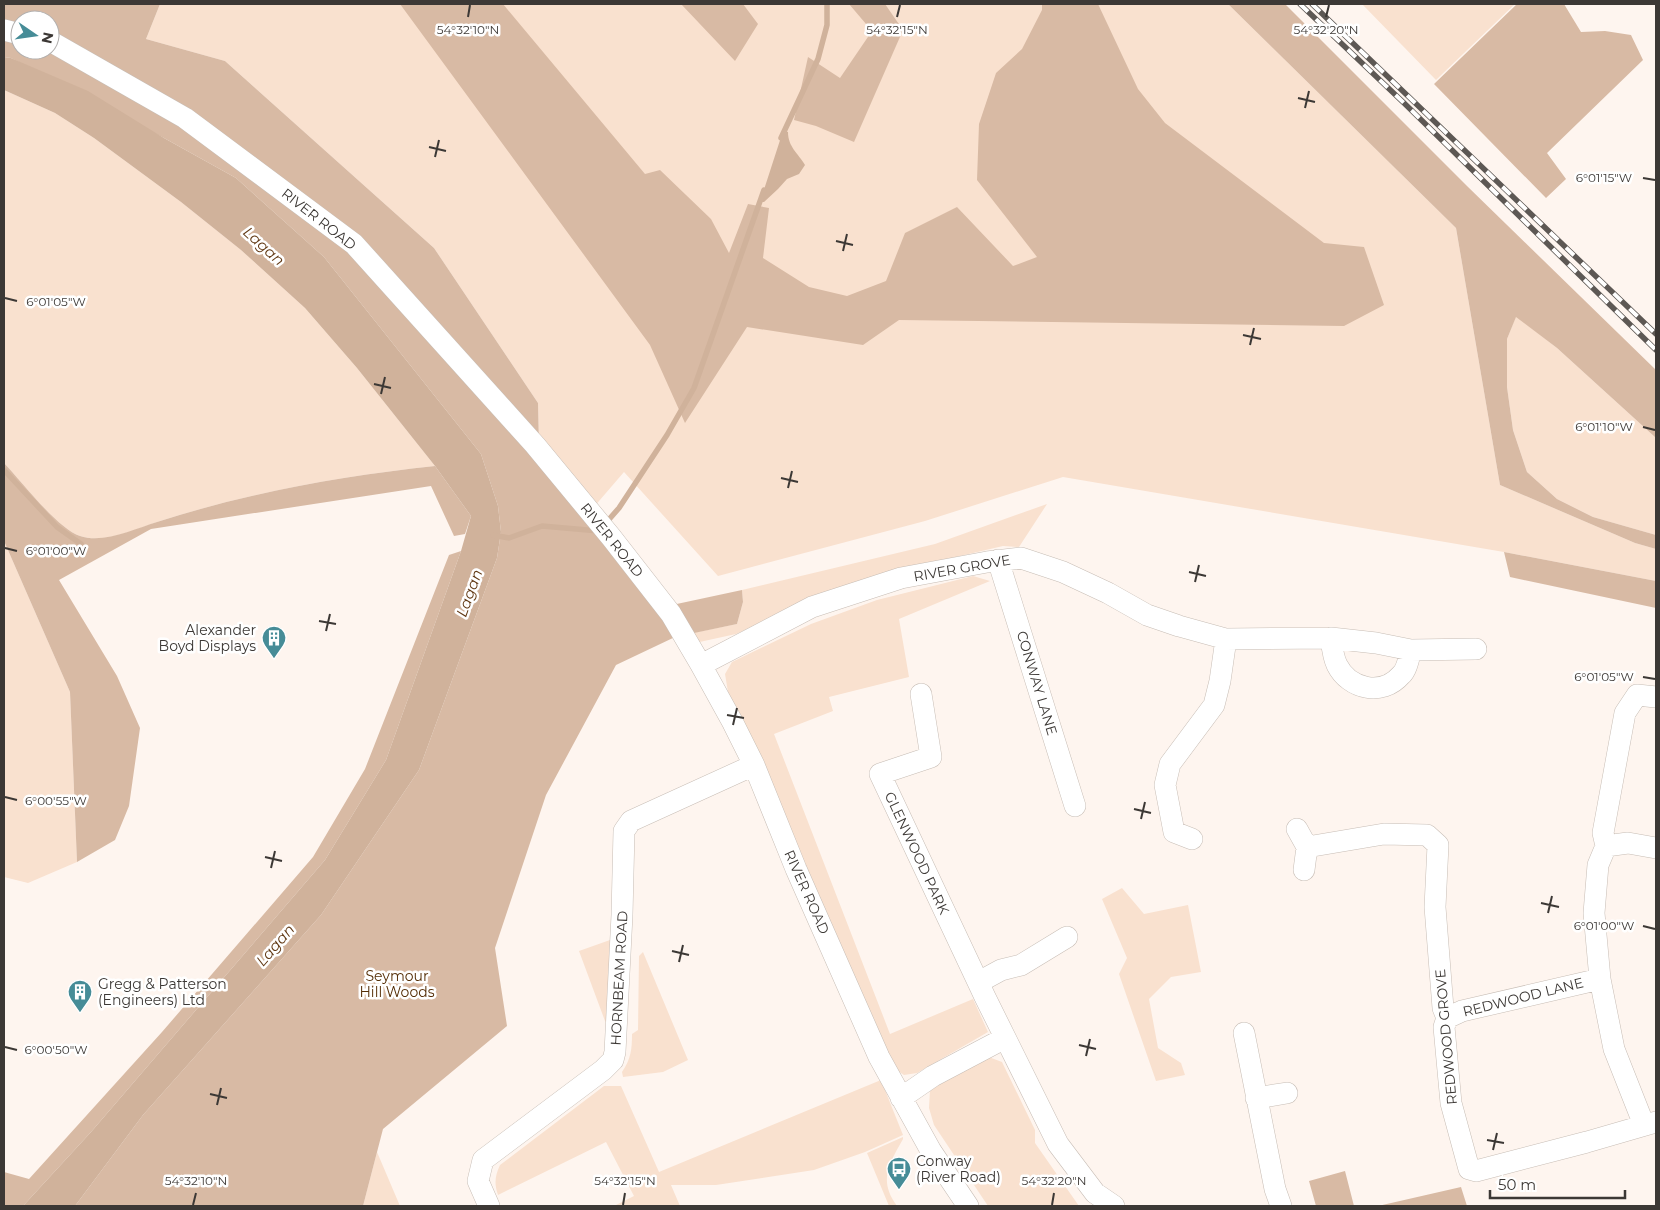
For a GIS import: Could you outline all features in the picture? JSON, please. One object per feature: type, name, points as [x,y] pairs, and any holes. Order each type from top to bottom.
[{"type":"street","name":"RIVER ROAD","points":[[60,47],[185,118],[354,244],[535,445],[603,527],[670,614],[701,665],[754,765],[796,869],[879,1057],[931,1152],[968,1206]]},
{"type":"street","name":"RIVER GROVE","points":[[701,665],[812,607],[901,578],[998,560],[1021,558],[1054,569],[1108,592],[1147,615],[1226,639],[1331,638],[1411,650],[1476,649]]},
{"type":"street","name":"CONWAY LANE","points":[[998,560],[1075,806]]},
{"type":"street","points":[[1331,638],[1337,665],[1348,680],[1371,688],[1384,688],[1402,674],[1411,650]]},
{"type":"street","points":[[1192,839],[1174,832],[1165,785],[1170,764],[1214,705],[1220,681],[1226,639]]},
{"type":"street","name":"GLENWOOD PARK","points":[[921,694],[931,757],[880,774],[1005,1038],[1058,1144],[1095,1193],[1114,1206]]},
{"type":"street","points":[[1650,1123],[1614,1049],[1600,979],[1594,913],[1598,865],[1606,846],[1604,833],[1625,712],[1637,695],[1656,697]]},
{"type":"street","name":"HORNBEAM ROAD","points":[[489,1206],[478,1181],[483,1160],[603,1070],[613,1060],[621,934],[624,831],[631,821],[754,765]]},
{"type":"street","name":"REDWOOD GROVE","points":[[1304,870],[1302,838],[1384,834],[1427,835],[1438,845],[1435,907],[1443,1008],[1447,1018],[1444,1027],[1451,1103],[1469,1169],[1476,1171],[1587,1142],[1650,1123]]},
{"type":"street","points":[[1606,846],[1628,844],[1656,848]]},
{"type":"street","points":[[979,982],[1001,970],[1021,965],[1067,937]]},
{"type":"street","name":"REDWOOD LANE","points":[[1447,1018],[1462,1011],[1600,979]]},
{"type":"street","points":[[1244,1033],[1275,1189],[1281,1206]]},
{"type":"street","points":[[901,1098],[933,1076],[1005,1038]]},
{"type":"street","points":[[1256,1098],[1287,1093]]},
{"type":"shaded area","points":[[160,4],[1228,4],[1456,228],[1500,485],[1635,543],[1656,549],[1656,581],[1504,552],[1063,477],[925,521],[718,576],[624,472],[593,508],[539,444],[538,403],[434,248],[225,61],[146,39]]},
{"type":"shaded area","points":[[1362,4],[1515,4],[1436,80]]},
{"type":"shaded area","points":[[4,90],[55,113],[94,138],[181,202],[241,250],[305,308],[357,368],[435,466],[329,480],[260,494],[225,502],[109,537],[89,538],[80,536],[61,524],[40,504],[4,463]]},
{"type":"shaded area","points":[[1516,316],[1557,348],[1656,438],[1656,535],[1593,517],[1557,499],[1527,472],[1513,430],[1507,387],[1507,339]]},
{"type":"shaded area","points":[[1047,504],[1019,547],[1003,546],[887,573],[832,591],[736,634],[695,643],[692,633],[737,624],[743,602],[742,590],[935,544]]},
{"type":"shaded area","points":[[4,541],[70,692],[77,862],[28,883],[4,877]]},
{"type":"shaded area","points":[[973,576],[990,581],[899,619],[909,677],[829,697],[833,711],[774,734],[890,1034],[973,999],[988,1032],[917,1073],[904,1075],[889,1065],[752,742],[728,692],[725,674],[732,662],[811,624],[877,600]]},
{"type":"shaded area","points":[[1122,888],[1144,914],[1188,905],[1201,972],[1171,977],[1149,999],[1158,1048],[1181,1063],[1185,1075],[1156,1081],[1119,974],[1127,958],[1102,899]]},
{"type":"shaded area","points":[[610,940],[607,1023],[579,951]]},
{"type":"shaded area","points":[[643,952],[688,1060],[663,1072],[623,1077],[622,1072],[630,1054],[632,1034],[638,1030],[639,956]]},
{"type":"shaded area","points":[[986,1056],[1002,1062],[1035,1130],[1035,1143],[1079,1206],[988,1206],[934,1125],[929,1108],[930,1090]]},
{"type":"shaded area","points":[[881,1080],[903,1135],[865,1152],[814,1170],[716,1185],[671,1185],[680,1206],[614,1206],[634,1196],[606,1142],[498,1195],[496,1180],[500,1165],[604,1086],[621,1086],[659,1172]]},
{"type":"shaded area","points":[[903,1137],[890,1164],[887,1180],[891,1197],[897,1206],[889,1206],[867,1153]]},
{"type":"shaded area","points":[[377,1152],[400,1206],[363,1206]]},
{"type":"green space","name":"Seymour Hill Woods","points":[[4,4],[160,4],[146,39],[225,61],[434,248],[538,403],[539,444],[658,608],[742,590],[743,602],[737,624],[675,637],[616,665],[546,795],[495,948],[507,1026],[383,1129],[363,1206],[75,1206],[143,1115],[321,915],[419,770],[497,558],[501,532],[498,506],[481,454],[324,257],[236,178],[15,60],[60,60],[60,10],[10,10],[10,58],[4,57]]},
{"type":"green space","points":[[400,4],[503,4],[645,174],[660,170],[711,219],[729,253],[748,204],[769,208],[763,258],[809,287],[847,296],[886,281],[905,233],[957,207],[1013,266],[1037,257],[977,180],[979,124],[996,73],[1022,49],[1042,10],[1042,4],[1098,4],[1138,89],[1165,123],[1324,243],[1364,247],[1384,305],[1344,326],[899,320],[863,345],[747,327],[685,423],[650,345]]},
{"type":"green space","points":[[681,4],[743,4],[758,24],[735,61]]},
{"type":"green space","points":[[849,4],[885,4],[903,30],[854,142],[816,126],[794,120],[808,57],[840,78],[872,31]]},
{"type":"green space","points":[[1228,4],[1285,4],[1467,186],[1656,370],[1656,438],[1557,348],[1516,317],[1507,339],[1507,387],[1513,430],[1527,472],[1557,499],[1593,517],[1656,535],[1656,549],[1635,543],[1500,485],[1456,228]]},
{"type":"green space","points":[[1517,4],[1564,4],[1581,32],[1605,31],[1631,35],[1643,60],[1547,153],[1566,179],[1546,198],[1434,84]]},
{"type":"green space","points":[[4,463],[40,504],[61,524],[71,532],[89,538],[119,535],[225,502],[260,494],[329,480],[435,466],[471,516],[465,534],[454,536],[431,486],[151,529],[59,580],[117,676],[140,728],[129,806],[115,840],[77,862],[70,692],[4,541]]},
{"type":"green space","points":[[461,551],[386,760],[325,860],[91,1132],[23,1206],[4,1206],[4,1172],[29,1179],[162,1032],[313,857],[365,769],[449,555]]},
{"type":"green space","points":[[1504,552],[1656,581],[1656,608],[1510,577]]},
{"type":"green space","points":[[1345,1171],[1354,1206],[1316,1206],[1309,1181]]},
{"type":"green space","points":[[1461,1187],[1467,1206],[1378,1206]]},
{"type":"water","name":"Lagan","points":[[4,57],[16,60],[88,91],[164,138],[236,178],[324,257],[481,454],[498,506],[501,532],[497,558],[419,770],[321,915],[143,1115],[75,1206],[23,1206],[91,1132],[325,860],[386,760],[461,551],[471,516],[435,466],[357,368],[305,308],[241,250],[181,202],[94,138],[55,113],[4,90]]},
{"type":"water","points":[[783,131],[788,132],[792,146],[805,165],[799,174],[787,179],[764,202],[760,202]]},
{"type":"waterway","points":[[781,138],[818,59],[827,25],[827,4]]},
{"type":"waterway","points":[[605,524],[619,508],[667,435],[694,388],[764,190]]},
{"type":"waterway","points":[[4,470],[57,527],[81,544]]},
{"type":"waterway","points":[[493,535],[509,538],[542,526],[599,531]]},
{"type":"railway","points":[[1300,4],[1656,350]]},
{"type":"railway","points":[[1312,4],[1656,334]]},
{"type":"place","name":"Alexander Boyd Displays","points":[[274,659]]},
{"type":"place","name":"Gregg & Patterson (Engineers) Ltd","points":[[80,1013]]},
{"type":"place","name":"Conway (River Road)","points":[[899,1190]]}]
